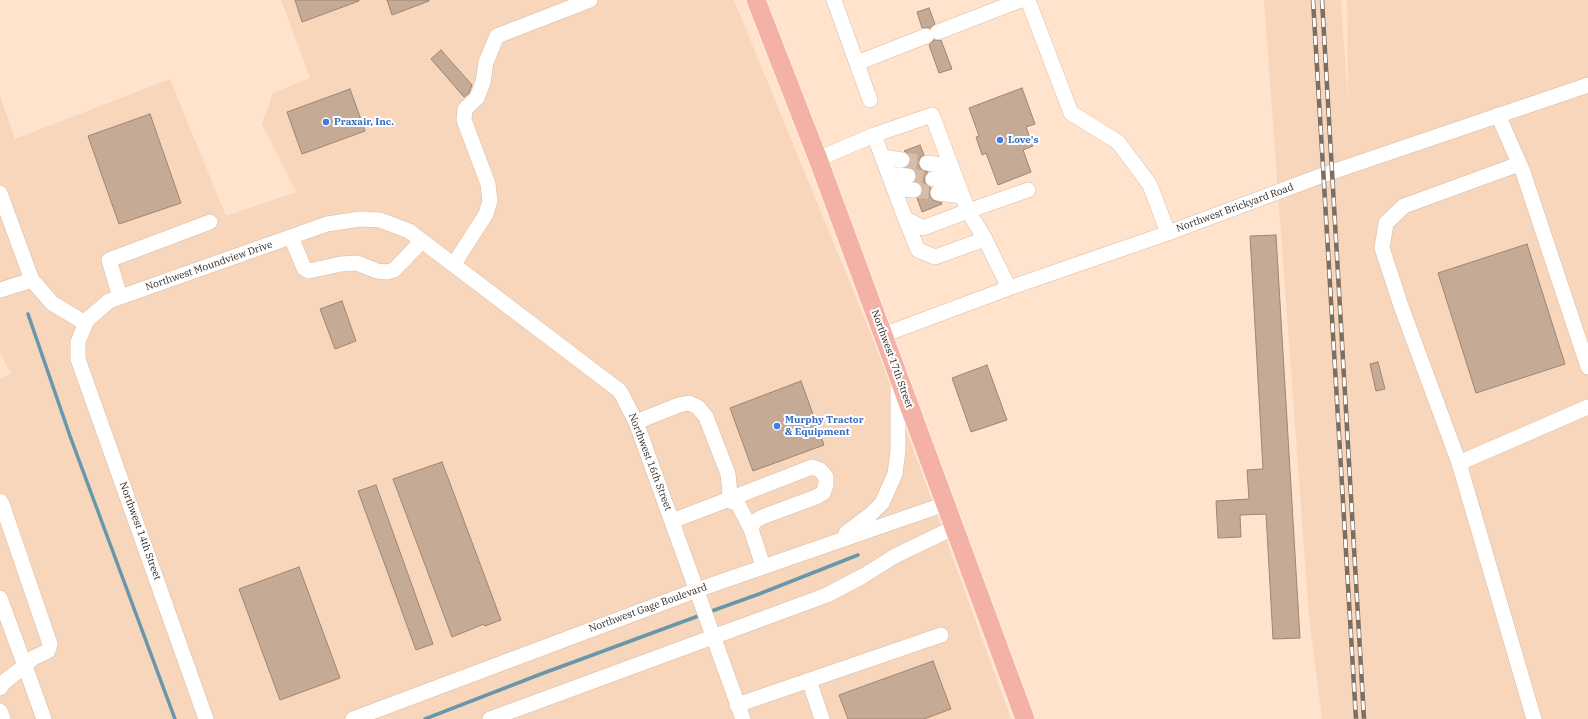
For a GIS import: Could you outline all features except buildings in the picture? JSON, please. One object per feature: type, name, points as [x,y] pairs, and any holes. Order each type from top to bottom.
[{"type":"main road","name":"Northwest 17th Street","points":[[756,0],[818,159],[953,528],[1025,719]]},
{"type":"street","points":[[454,264],[486,214],[490,201],[488,184],[464,120],[465,109],[477,98],[483,82],[486,62],[497,36],[590,0]]},
{"type":"street","points":[[834,0],[870,100]]},
{"type":"street","points":[[857,63],[1021,0]]},
{"type":"street","points":[[1028,0],[1071,113],[1118,142],[1150,185],[1168,233]]},
{"type":"street","name":"Northwest Brickyard Road","points":[[883,335],[1008,288],[1168,233],[1324,175],[1588,85]]},
{"type":"street","points":[[818,159],[874,136],[932,115],[968,211],[985,239],[1008,288]]},
{"type":"street","points":[[1498,115],[1519,164],[1588,367]]},
{"type":"street","points":[[874,136],[918,250],[935,257],[985,239]]},
{"type":"street","points":[[882,157],[902,160]]},
{"type":"street","points":[[927,163],[951,166]]},
{"type":"street","points":[[1519,164],[1404,206],[1386,223],[1382,248],[1401,306],[1459,463],[1534,719]]},
{"type":"street","points":[[891,181],[911,183]]},
{"type":"street","points":[[957,181],[936,186],[962,196]]},
{"type":"street","points":[[905,218],[923,228],[1028,190]]},
{"type":"street","points":[[0,193],[32,280],[52,303],[86,323]]},
{"type":"street","name":"Northwest 16th Street","points":[[360,219],[380,220],[409,231],[620,391],[636,422],[740,712]]},
{"type":"street","name":"Northwest Moundview Drive","points":[[78,342],[87,320],[109,301],[327,224],[360,219]]},
{"type":"street","points":[[120,297],[109,260],[210,222]]},
{"type":"street","points":[[291,237],[304,268],[309,271],[341,264],[357,263],[377,271],[386,272],[394,270],[422,241]]},
{"type":"street","points":[[0,290],[32,280]]},
{"type":"street","name":"Northwest 14th Street","points":[[78,342],[78,359],[206,719]]},
{"type":"street","points":[[818,548],[851,531],[882,503],[888,492],[895,474],[898,457],[898,378]]},
{"type":"street","points":[[636,422],[678,405],[689,403],[698,406],[706,417],[728,474],[730,493],[727,500]]},
{"type":"street","points":[[1459,463],[1588,407]]},
{"type":"street","points":[[672,521],[812,467],[820,470],[826,477],[826,485],[823,493],[762,517],[754,522],[751,528]]},
{"type":"street","points":[[727,500],[736,503],[739,506],[751,528],[763,566]]},
{"type":"street","points":[[0,502],[2,504],[50,644],[48,651],[33,658],[4,682],[0,688]]},
{"type":"street","name":"Northwest Gage Boulevard","points":[[353,719],[763,566],[945,504]]},
{"type":"street","points":[[490,719],[827,596],[895,556],[953,528]]},
{"type":"street","points":[[0,598],[44,719]]},
{"type":"street","points":[[740,712],[809,680],[941,635]]},
{"type":"street","points":[[809,680],[822,719]]},
{"type":"street","points":[[0,711],[3,719]]},
{"type":"shaded area","points":[[281,0],[734,0],[877,349],[1011,719],[0,719],[0,378],[11,374],[0,353],[0,96],[15,139],[170,79],[226,216],[296,192],[262,124],[273,93],[310,78]]},
{"type":"shaded area","points":[[1264,0],[1341,0],[1348,103],[1347,0],[1588,0],[1588,719],[1322,719],[1309,617]]},
{"type":"waterway","points":[[28,314],[70,436],[175,719]]},
{"type":"waterway","points":[[709,612],[858,555]]},
{"type":"waterway","points":[[425,719],[541,674],[701,615]]},
{"type":"tunnel","points":[[902,160],[927,163]]},
{"type":"tunnel","points":[[908,176],[933,179]]},
{"type":"tunnel","points":[[914,190],[938,193]]},
{"type":"railway","points":[[1313,0],[1356,719]]},
{"type":"railway","points":[[1322,0],[1364,719]]},
{"type":"place","name":"Praxair, Inc.","points":[[326,122]]},
{"type":"place","name":"Love's","points":[[1000,140]]},
{"type":"place","name":"Murphy Tractor & Equipment","points":[[777,426]]}]
